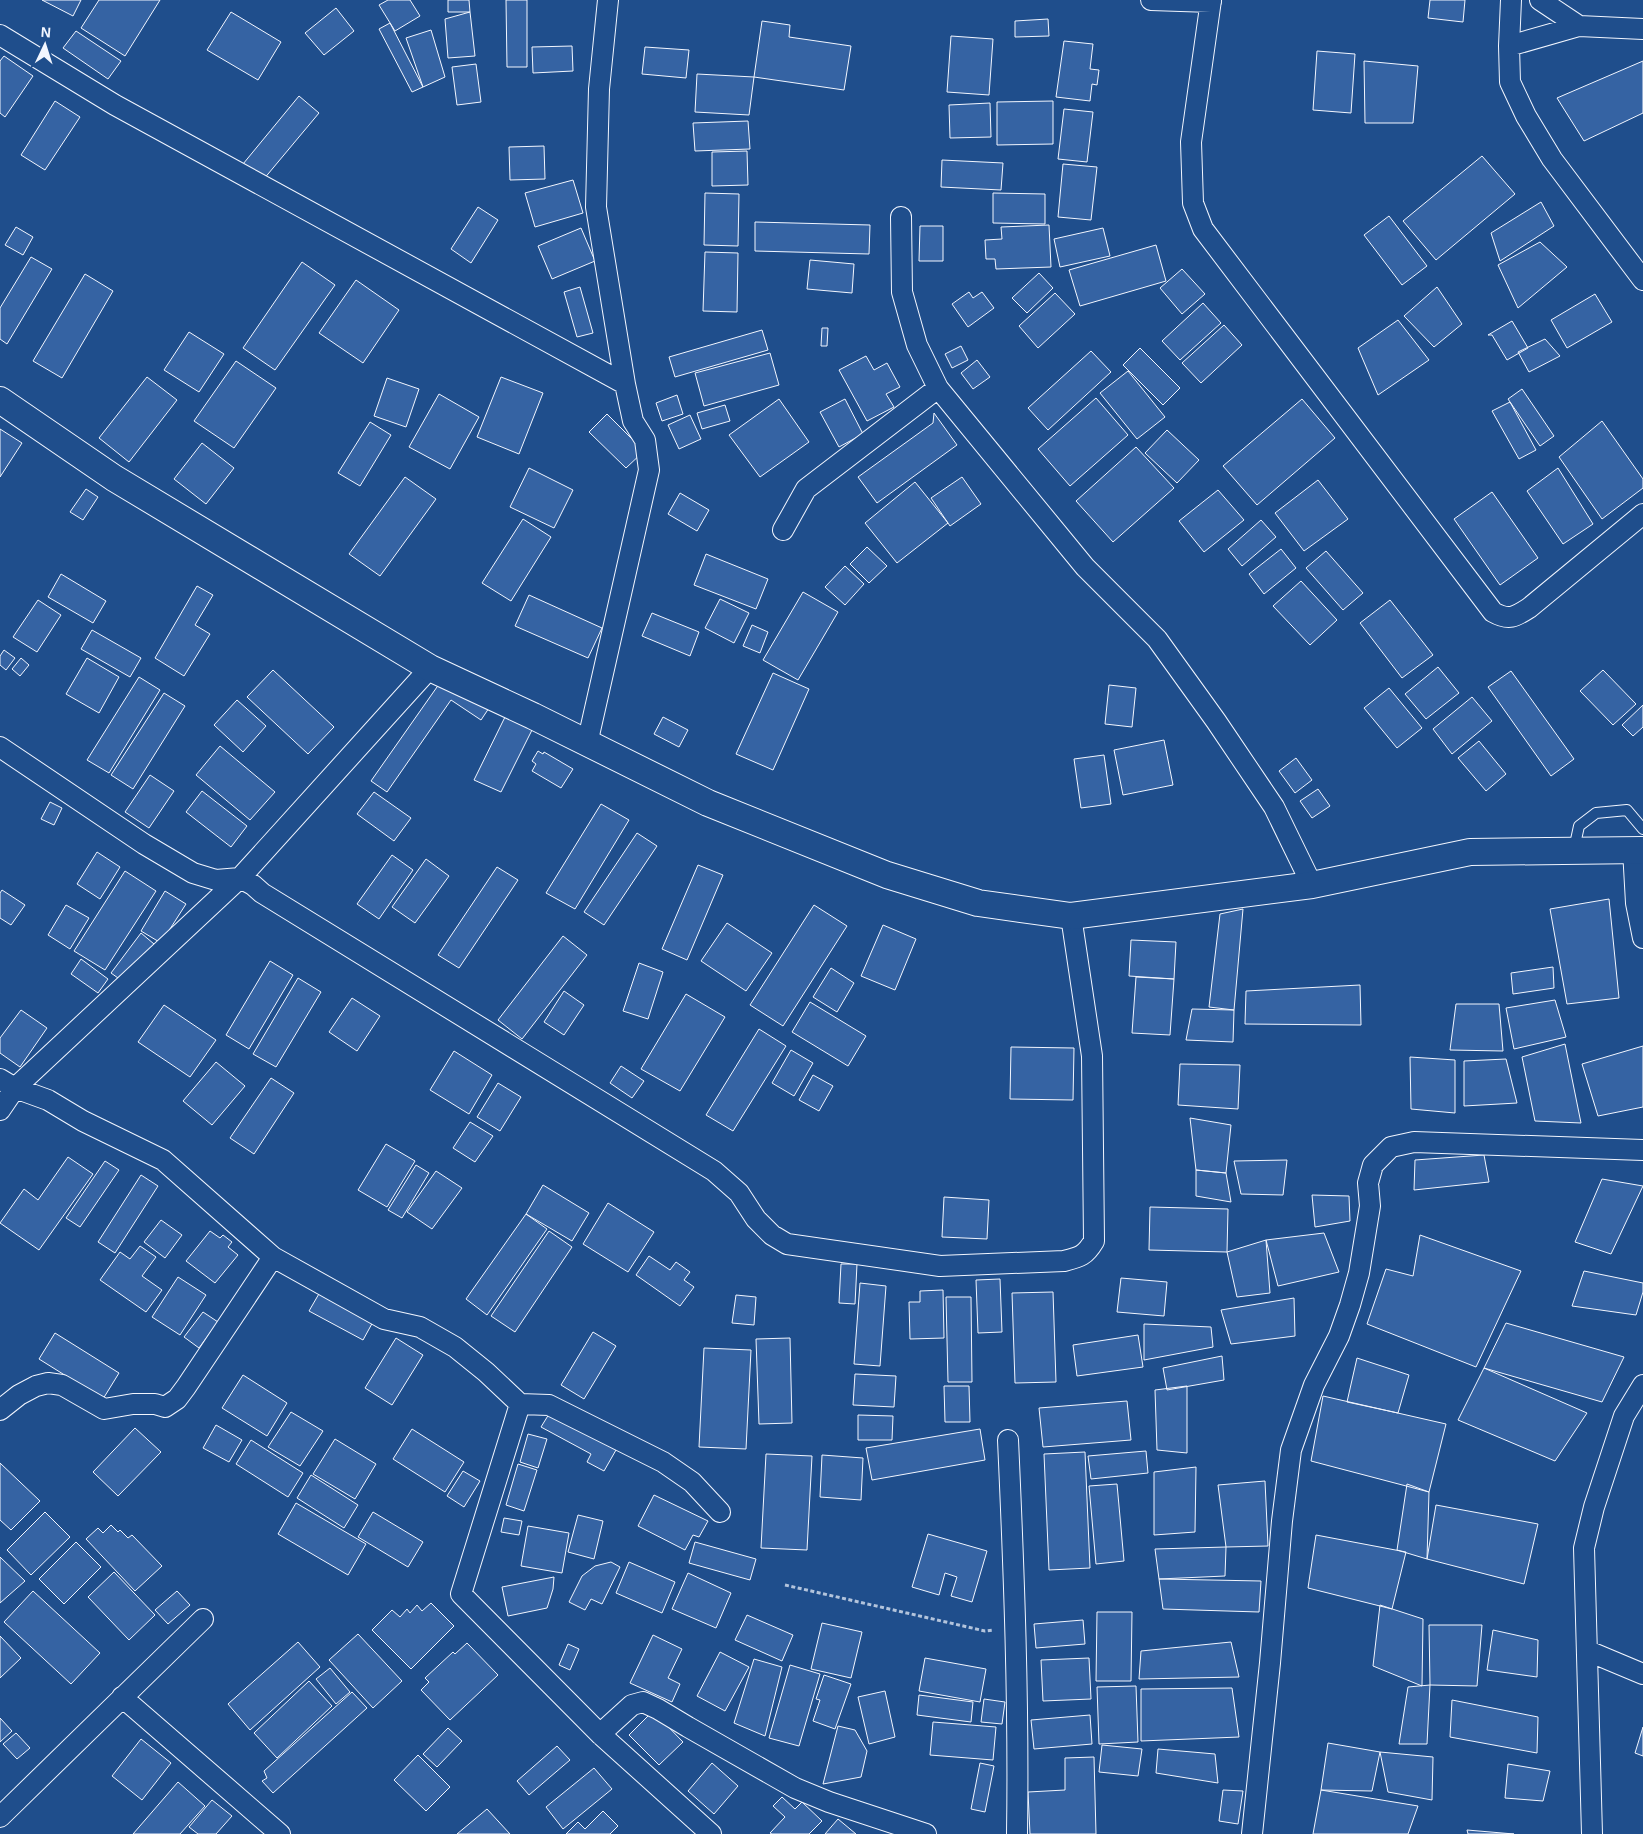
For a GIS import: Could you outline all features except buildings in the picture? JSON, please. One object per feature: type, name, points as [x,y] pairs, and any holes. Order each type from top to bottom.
[{"type":"street","points":[[587,744],[649,470],[645,440],[634,421],[625,384],[596,207],[599,88],[608,0]]},
{"type":"street","points":[[1151,0],[1211,1],[1191,142],[1193,203],[1203,228],[1493,612],[1502,618],[1515,617],[1529,608],[1643,514]]},
{"type":"street","points":[[1510,0],[1510,82],[1526,116],[1552,159],[1643,280]]},
{"type":"street","points":[[1540,0],[1579,26]]},
{"type":"street","points":[[1509,46],[1579,26],[1643,29]]},
{"type":"street","points":[[0,35],[114,105],[625,384]]},
{"type":"street","points":[[901,217],[902,292],[916,345],[938,388],[1086,567],[1157,639],[1216,721],[1274,807],[1312,885]]},
{"type":"street","points":[[783,530],[806,489],[938,388]]},
{"type":"street","points":[[0,400],[114,478],[430,668],[533,716],[708,803],[887,875],[978,903],[1071,916],[1312,885],[1470,852],[1574,851],[1640,843],[1636,903],[1643,938]]},
{"type":"street","points":[[0,1110],[8,1084],[240,878],[430,668]]},
{"type":"street","points":[[0,747],[144,844],[193,872],[216,880],[240,878],[714,1171],[739,1193],[756,1218],[772,1235],[787,1244],[940,1266],[1064,1261],[1081,1257],[1089,1249],[1094,1241],[1092,1056],[1071,916]]},
{"type":"street","points":[[8,1084],[48,1100],[84,1121],[163,1160],[273,1257],[384,1319],[420,1327],[455,1347],[486,1372],[520,1404],[549,1405],[663,1462],[692,1482],[720,1512]]},
{"type":"street","points":[[1252,1834],[1270,1663],[1282,1521],[1291,1450],[1314,1385],[1340,1336],[1350,1305],[1359,1273],[1370,1206],[1368,1183],[1373,1165],[1391,1147],[1414,1142],[1643,1150]]},
{"type":"street","points":[[0,1410],[19,1395],[48,1382],[62,1385],[104,1409],[148,1404],[165,1407],[177,1399],[186,1387],[273,1257]]},
{"type":"street","points":[[1592,1834],[1584,1548],[1594,1507],[1624,1416],[1643,1385]]},
{"type":"street","points":[[520,1404],[461,1594],[600,1734],[711,1834]]},
{"type":"street","points":[[1008,1440],[1016,1623],[1017,1834]]},
{"type":"street","points":[[0,1816],[203,1619]]},
{"type":"street","points":[[1588,1651],[1643,1674]]},
{"type":"street","points":[[122,1697],[280,1834]]},
{"type":"street","points":[[600,1734],[632,1705],[643,1702],[795,1788],[829,1802],[926,1834]]},
{"type":"lane","points":[[1574,851],[1579,826],[1596,813],[1627,810],[1640,843]]},
{"type":"path","points":[[785,1586],[985,1631],[1004,1629],[1016,1623]]}]
